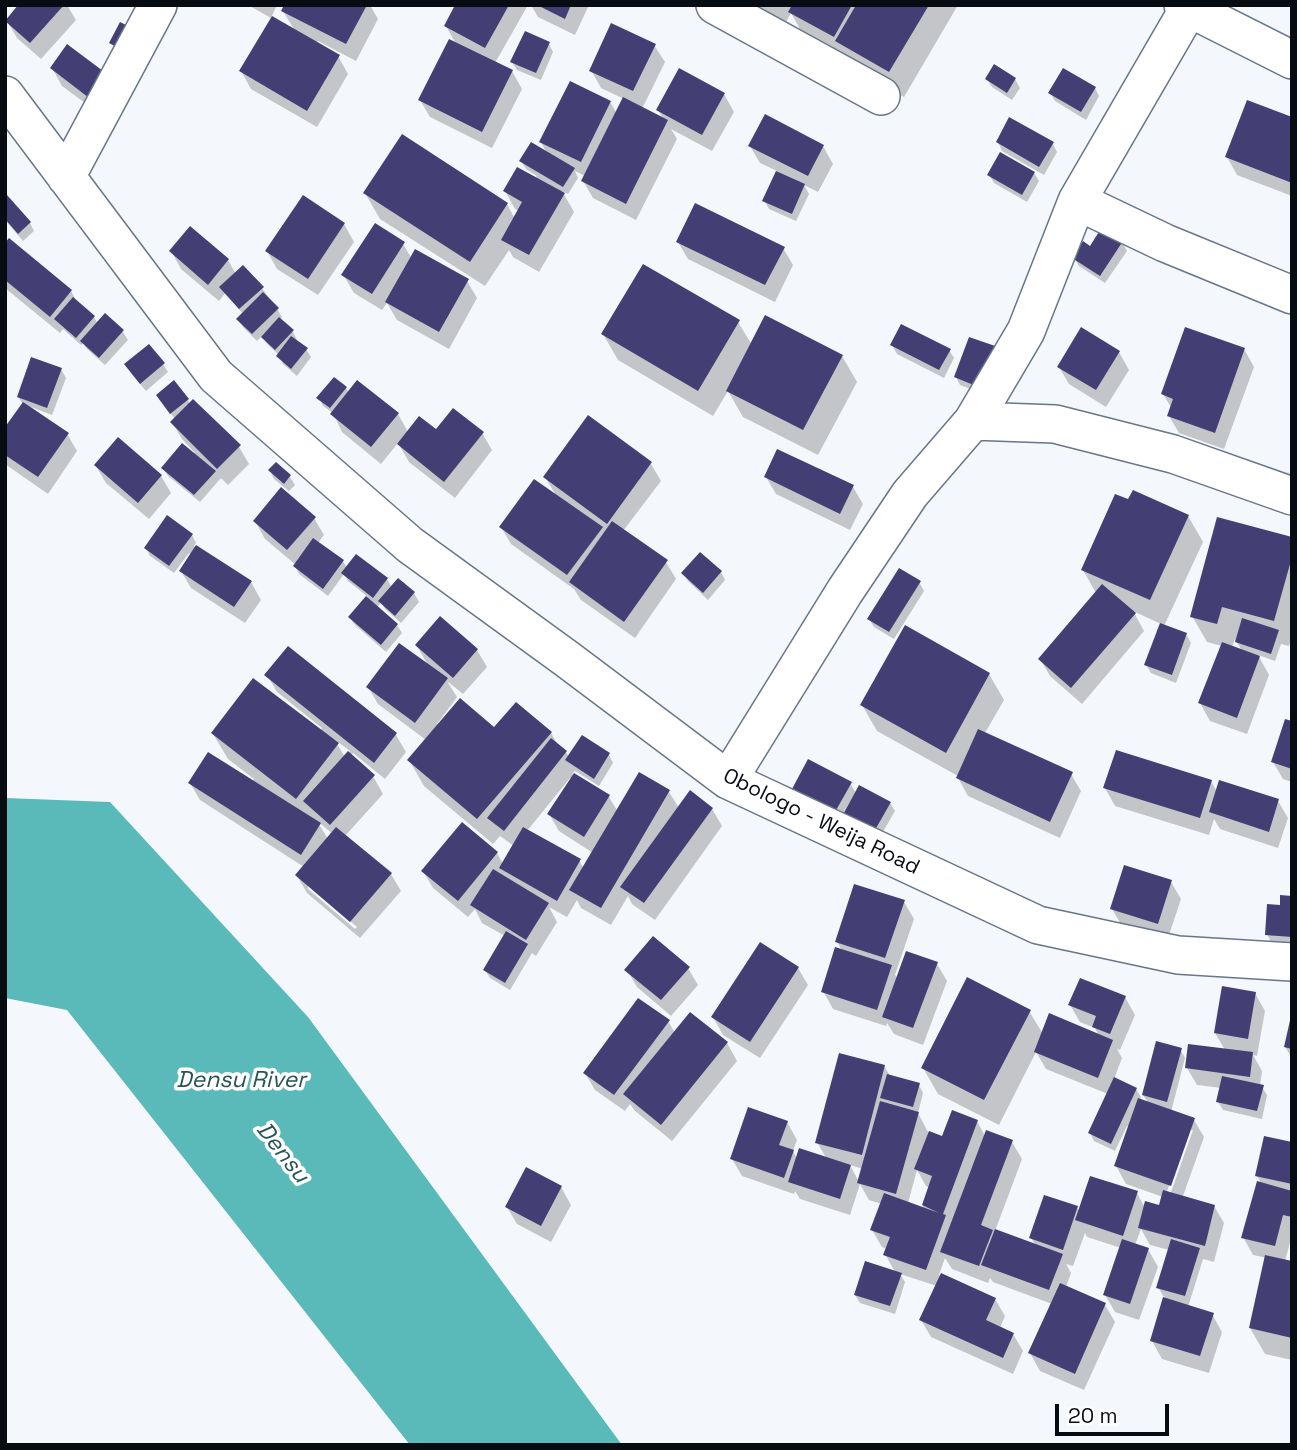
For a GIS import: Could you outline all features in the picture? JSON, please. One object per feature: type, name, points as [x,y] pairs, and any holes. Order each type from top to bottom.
[{"type":"street","points":[[66,177],[158,5]]},
{"type":"street","points":[[715,5],[881,96]]},
{"type":"street","points":[[728,780],[845,591],[910,494],[973,421],[1026,331],[1077,201],[1187,6],[1292,60]]},
{"type":"street","name":"Obologo - Weija Road","points":[[5,95],[216,376],[410,545],[568,659],[728,780],[1038,925],[1178,955],[1292,962]]},
{"type":"street","points":[[1077,201],[1165,243],[1292,295]]},
{"type":"street","points":[[973,421],[1055,424],[1173,454],[1292,496]]},
{"type":"water","name":"Densu River","points":[[5,798],[110,802],[308,1017],[622,1445],[410,1445],[67,1010],[5,998]]},
{"type":"building","points":[[18,5],[64,5],[30,43],[5,21]]},
{"type":"building","points":[[284,5],[367,5],[346,44],[281,11]]},
{"type":"building","points":[[455,5],[509,5],[485,48],[444,26]]},
{"type":"building","points":[[537,5],[571,5],[565,19]]},
{"type":"building","points":[[792,5],[852,5],[834,37],[788,12]]},
{"type":"building","points":[[856,5],[929,5],[889,72],[835,41]]},
{"type":"building","points":[[272,16],[340,55],[307,111],[239,71]]},
{"type":"building","points":[[120,22],[140,32],[128,53],[109,43]]},
{"type":"building","points":[[611,23],[656,44],[633,91],[589,71]]},
{"type":"building","points":[[525,31],[550,42],[536,73],[510,62]]},
{"type":"building","points":[[449,39],[513,70],[482,132],[418,100]]},
{"type":"building","points":[[67,44],[115,80],[97,104],[50,68]]},
{"type":"building","points":[[994,64],[1016,78],[1007,93],[985,79]]},
{"type":"building","points":[[679,68],[725,93],[702,135],[656,110]]},
{"type":"building","points":[[1063,68],[1096,87],[1081,112],[1048,93]]},
{"type":"building","points":[[570,81],[611,101],[581,162],[539,142]]},
{"type":"building","points":[[623,97],[668,120],[626,204],[581,181]]},
{"type":"building","points":[[1247,100],[1292,117],[1292,183],[1225,157]]},
{"type":"building","points":[[765,114],[824,145],[808,176],[748,146]]},
{"type":"building","points":[[1009,117],[1054,142],[1039,167],[996,142]]},
{"type":"building","points":[[402,134],[508,203],[470,262],[363,193]]},
{"type":"building","points":[[531,142],[575,168],[563,187],[519,161]]},
{"type":"building","points":[[1000,152],[1035,172],[1022,195],[987,175]]},
{"type":"building","points":[[517,167],[565,193],[529,255],[501,240],[522,202],[503,191]]},
{"type":"building","points":[[776,171],[805,184],[792,214],[762,201]]},
{"type":"building","points":[[7,195],[31,222],[18,234],[5,219]]},
{"type":"building","points":[[303,195],[345,223],[308,279],[265,251]]},
{"type":"building","points":[[695,203],[785,247],[765,285],[676,242]]},
{"type":"building","points":[[375,223],[405,242],[372,294],[341,275]]},
{"type":"building","points":[[190,226],[229,259],[208,285],[169,251]]},
{"type":"building","points":[[1102,227],[1123,241],[1100,276],[1072,258],[1083,241],[1090,246]]},
{"type":"building","points":[[9,238],[72,290],[50,317],[5,280],[5,243]]},
{"type":"building","points":[[415,249],[469,279],[439,332],[385,302]]},
{"type":"building","points":[[643,264],[740,320],[698,391],[601,334]]},
{"type":"building","points":[[243,265],[264,287],[239,309],[219,287]]},
{"type":"building","points":[[263,292],[279,308],[252,334],[236,319]]},
{"type":"building","points":[[73,297],[95,316],[76,338],[54,319]]},
{"type":"building","points":[[105,313],[124,330],[99,358],[80,341]]},
{"type":"building","points":[[765,315],[843,355],[803,430],[726,391]]},
{"type":"building","points":[[279,317],[294,330],[275,350],[261,337]]},
{"type":"building","points":[[901,324],[951,349],[939,370],[890,345]]},
{"type":"building","points":[[1081,327],[1120,351],[1096,390],[1057,367]]},
{"type":"building","points":[[1185,327],[1245,348],[1215,433],[1167,416],[1173,399],[1161,394]]},
{"type":"building","points":[[291,336],[308,348],[291,369],[276,356]]},
{"type":"building","points":[[969,337],[998,347],[981,388],[954,377]]},
{"type":"building","points":[[149,344],[165,363],[140,384],[124,364]]},
{"type":"building","points":[[31,357],[62,368],[47,408],[17,397]]},
{"type":"building","points":[[334,377],[347,387],[330,408],[316,398]]},
{"type":"building","points":[[174,380],[189,399],[170,414],[156,395]]},
{"type":"building","points":[[357,380],[399,413],[371,447],[330,414]]},
{"type":"building","points":[[193,399],[241,445],[217,469],[170,422]]},
{"type":"building","points":[[23,402],[69,433],[38,477],[5,455],[5,427]]},
{"type":"building","points":[[453,408],[484,432],[444,482],[397,444],[419,416],[436,429]]},
{"type":"building","points":[[588,415],[652,462],[607,524],[543,477]]},
{"type":"building","points":[[118,437],[162,475],[138,503],[94,465]]},
{"type":"building","points":[[182,443],[216,471],[194,495],[161,468]]},
{"type":"building","points":[[777,449],[854,485],[840,514],[764,477]]},
{"type":"building","points":[[276,462],[291,475],[284,484],[268,470]]},
{"type":"building","points":[[534,479],[603,527],[567,575],[499,527]]},
{"type":"building","points":[[281,487],[316,517],[287,550],[253,521]]},
{"type":"building","points":[[1133,490],[1189,515],[1150,600],[1081,570],[1115,494],[1128,499]]},
{"type":"building","points":[[167,515],[193,534],[169,566],[144,548]]},
{"type":"building","points":[[1217,517],[1292,537],[1292,557],[1274,621],[1222,607],[1217,624],[1190,617]]},
{"type":"building","points":[[612,521],[668,560],[624,622],[569,582]]},
{"type":"building","points":[[313,538],[344,560],[323,589],[293,566]]},
{"type":"building","points":[[196,545],[252,581],[234,607],[179,571]]},
{"type":"building","points":[[700,552],[722,571],[703,593],[681,573]]},
{"type":"building","points":[[356,554],[388,578],[373,598],[341,573]]},
{"type":"building","points":[[899,568],[921,581],[889,632],[867,619]]},
{"type":"building","points":[[398,578],[415,592],[395,616],[378,601]]},
{"type":"building","points":[[1102,584],[1136,613],[1071,688],[1038,659]]},
{"type":"building","points":[[366,596],[398,624],[381,645],[348,617]]},
{"type":"building","points":[[440,616],[478,649],[453,678],[415,645]]},
{"type":"building","points":[[1242,618],[1279,630],[1271,654],[1235,642]]},
{"type":"building","points":[[1160,623],[1187,633],[1172,675],[1144,665]]},
{"type":"building","points":[[905,625],[990,673],[946,753],[860,705]]},
{"type":"building","points":[[1222,642],[1260,656],[1237,718],[1198,703]]},
{"type":"building","points":[[399,643],[448,678],[415,723],[366,687]]},
{"type":"building","points":[[288,646],[397,733],[374,763],[264,675]]},
{"type":"building","points":[[253,678],[339,743],[296,799],[211,733]]},
{"type":"building","points":[[460,698],[494,727],[516,702],[552,732],[477,819],[407,760]]},
{"type":"building","points":[[1285,719],[1292,721],[1292,769],[1271,762]]},
{"type":"building","points":[[978,729],[1073,772],[1050,822],[956,778]]},
{"type":"building","points":[[582,735],[610,753],[594,779],[565,760]]},
{"type":"building","points":[[551,738],[567,751],[504,831],[487,818]]},
{"type":"building","points":[[1116,750],[1212,780],[1200,818],[1103,788]]},
{"type":"building","points":[[348,751],[375,775],[330,825],[303,801]]},
{"type":"building","points":[[208,752],[321,823],[301,855],[188,783]]},
{"type":"building","points":[[808,759],[852,782],[835,812],[792,789]]},
{"type":"building","points":[[639,772],[670,790],[601,908],[569,890]]},
{"type":"building","points":[[574,773],[610,795],[584,837],[547,814]]},
{"type":"building","points":[[1219,780],[1279,799],[1269,832],[1209,812]]},
{"type":"building","points":[[859,785],[891,802],[875,830],[844,813]]},
{"type":"building","points":[[690,790],[713,808],[644,903],[620,887]]},
{"type":"building","points":[[462,822],[498,852],[458,901],[421,871]]},
{"type":"building","points":[[336,827],[392,873],[350,922],[295,875]]},
{"type":"building","points":[[523,827],[581,859],[557,901],[499,868]]},
{"type":"building","points":[[1124,865],[1172,880],[1158,924],[1110,909]]},
{"type":"building","points":[[493,869],[549,903],[526,940],[470,905]]},
{"type":"building","points":[[854,884],[905,900],[885,958],[835,942]]},
{"type":"building","points":[[1280,895],[1292,896],[1292,937],[1265,935],[1267,904],[1280,905]]},
{"type":"building","points":[[506,931],[528,944],[505,983],[483,970]]},
{"type":"building","points":[[653,936],[690,967],[661,1000],[624,970]]},
{"type":"building","points":[[760,942],[799,967],[750,1042],[711,1017]]},
{"type":"building","points":[[835,947],[892,965],[877,1010],[821,992]]},
{"type":"building","points":[[906,951],[938,962],[913,1028],[882,1017]]},
{"type":"building","points":[[967,977],[1031,1010],[984,1100],[921,1068]]},
{"type":"building","points":[[1080,978],[1126,996],[1110,1034],[1092,1027],[1096,1016],[1068,1005]]},
{"type":"building","points":[[1222,986],[1256,992],[1248,1039],[1214,1033]]},
{"type":"building","points":[[638,998],[670,1020],[614,1095],[583,1073]]},
{"type":"building","points":[[690,1012],[728,1042],[661,1125],[623,1094]]},
{"type":"building","points":[[1049,1013],[1113,1040],[1098,1078],[1034,1052]]},
{"type":"building","points":[[1292,1016],[1292,1049],[1284,1047]]},
{"type":"building","points":[[1156,1041],[1182,1048],[1167,1102],[1142,1095]]},
{"type":"building","points":[[1188,1044],[1253,1052],[1250,1077],[1185,1068]]},
{"type":"building","points":[[839,1053],[885,1065],[862,1155],[815,1143]]},
{"type":"building","points":[[887,1074],[920,1083],[913,1107],[880,1098]]},
{"type":"building","points":[[1222,1076],[1264,1085],[1257,1111],[1216,1102]]},
{"type":"building","points":[[1114,1077],[1137,1088],[1111,1144],[1088,1133]]},
{"type":"building","points":[[1138,1098],[1195,1118],[1171,1186],[1114,1166]]},
{"type":"building","points":[[880,1101],[919,1112],[896,1194],[857,1183]]},
{"type":"building","points":[[748,1107],[788,1121],[779,1145],[794,1150],[784,1178],[730,1159]]},
{"type":"building","points":[[952,1110],[978,1120],[943,1214],[946,1215],[926,1270],[883,1255],[890,1237],[870,1230],[884,1193],[939,1213],[922,1205],[932,1176],[914,1169],[929,1131],[942,1136]]},
{"type":"building","points":[[986,1130],[1013,1140],[981,1225],[993,1230],[979,1266],[940,1252]]},
{"type":"building","points":[[1264,1136],[1292,1142],[1292,1184],[1255,1176]]},
{"type":"building","points":[[799,1148],[851,1165],[840,1199],[788,1182]]},
{"type":"building","points":[[526,1167],[562,1186],[541,1226],[505,1207]]},
{"type":"building","points":[[1090,1176],[1138,1191],[1123,1236],[1075,1220]]},
{"type":"building","points":[[1257,1181],[1292,1191],[1292,1217],[1283,1215],[1275,1246],[1241,1238]]},
{"type":"building","points":[[1163,1190],[1215,1205],[1205,1246],[1138,1228],[1145,1201],[1159,1205]]},
{"type":"building","points":[[1044,1195],[1078,1206],[1063,1250],[1029,1238]]},
{"type":"building","points":[[995,1229],[1063,1254],[1049,1290],[981,1265]]},
{"type":"building","points":[[1122,1239],[1149,1248],[1130,1304],[1103,1295]]},
{"type":"building","points":[[1171,1239],[1200,1248],[1185,1296],[1156,1288]]},
{"type":"building","points":[[1265,1255],[1292,1261],[1292,1338],[1249,1328]]},
{"type":"building","points":[[865,1261],[902,1273],[890,1306],[854,1295]]},
{"type":"building","points":[[941,1273],[996,1298],[986,1320],[1014,1333],[1003,1358],[919,1320]]},
{"type":"building","points":[[1060,1283],[1106,1303],[1075,1374],[1028,1353]]},
{"type":"building","points":[[1163,1297],[1214,1313],[1200,1356],[1150,1341]]},
{"type":"water label","name":"Densu","points":[[282,1153]]}]
